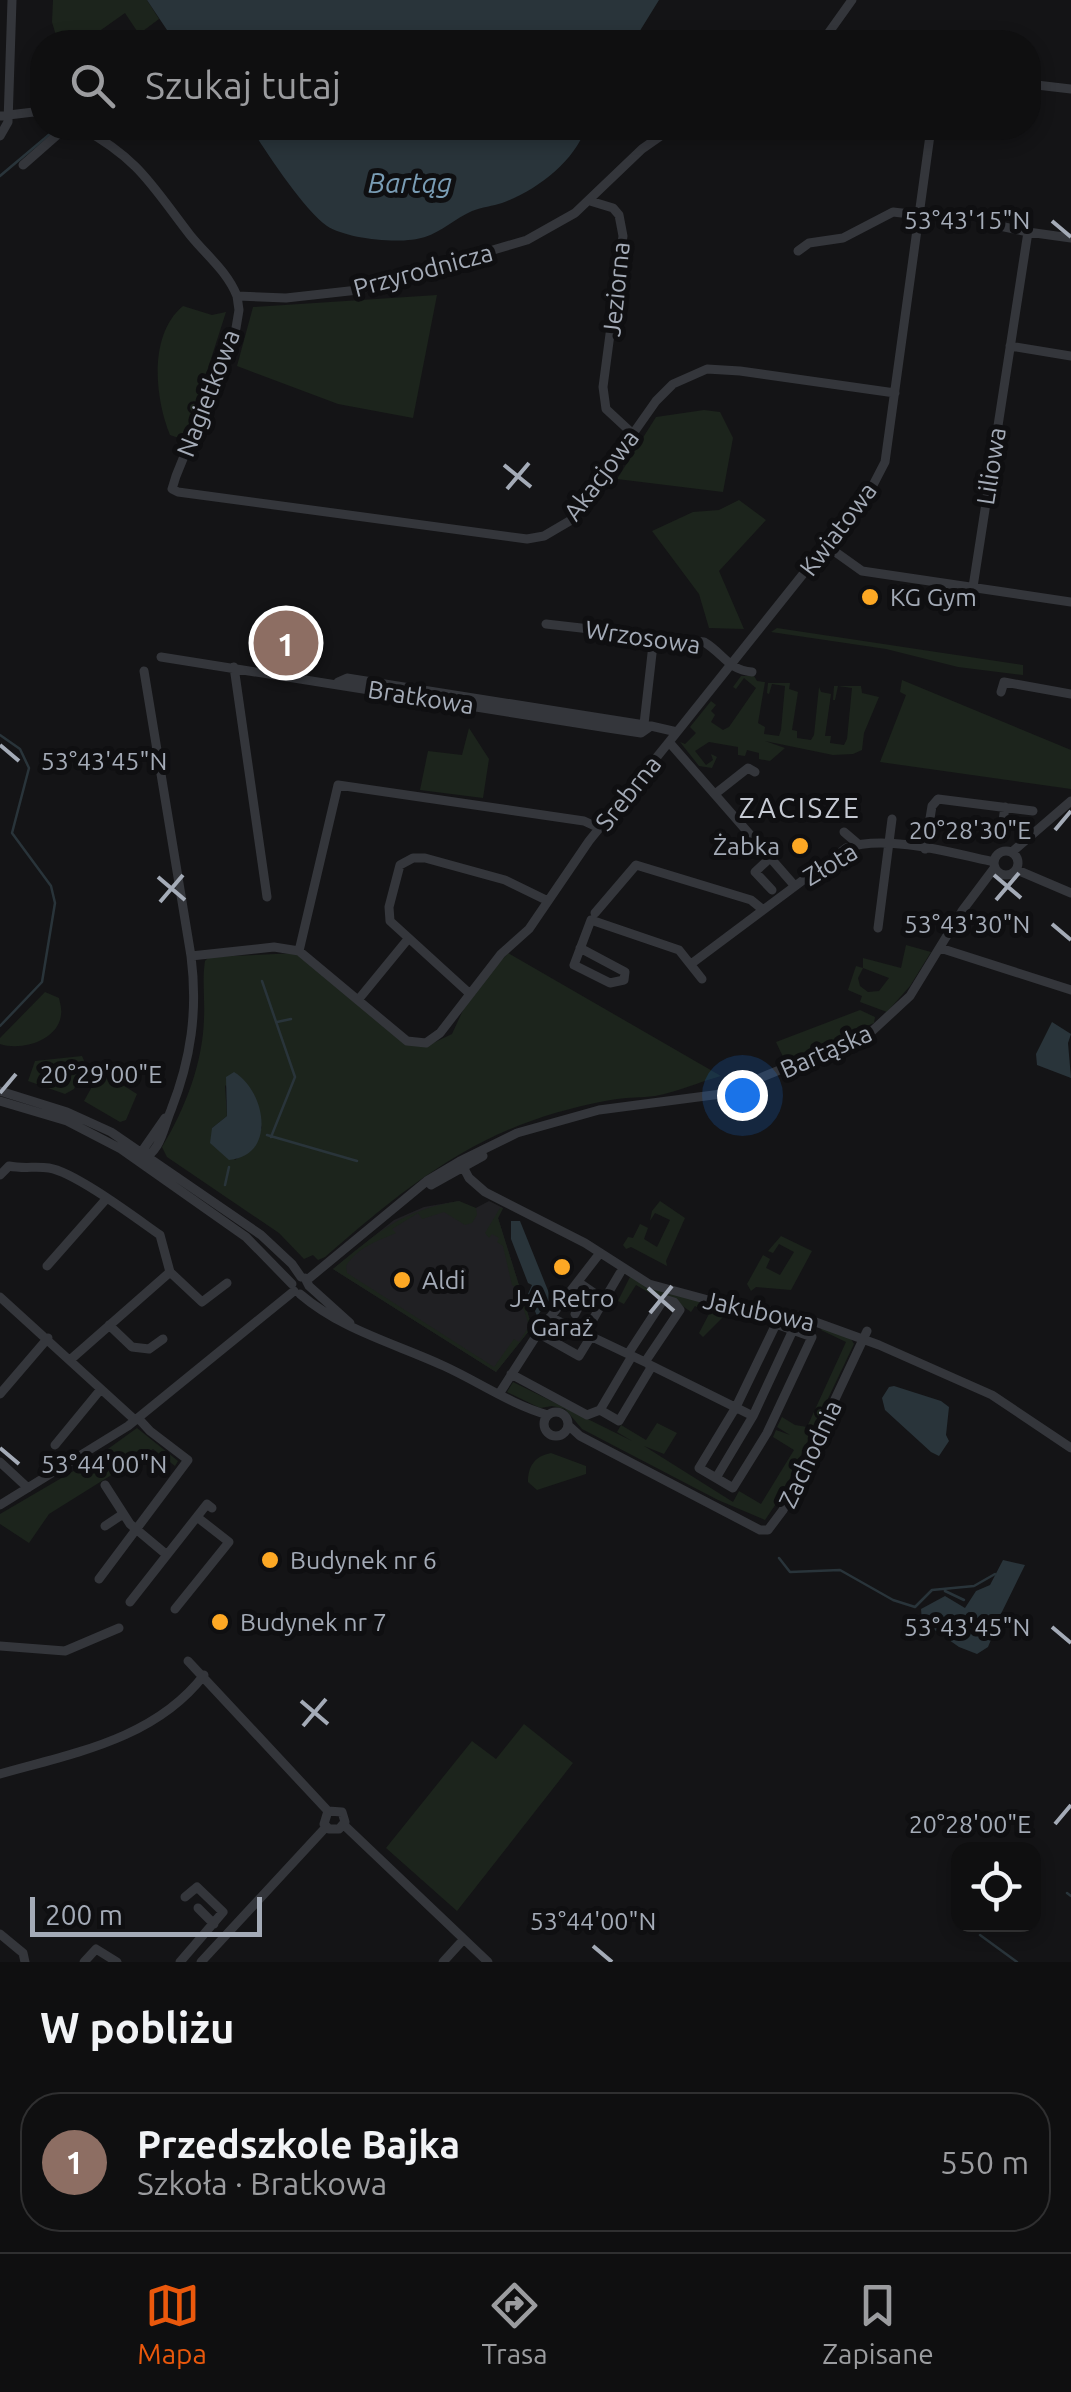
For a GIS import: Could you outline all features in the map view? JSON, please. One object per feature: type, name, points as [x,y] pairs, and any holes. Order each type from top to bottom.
[{"type":"street","points":[[0,136],[12,0]]},
{"type":"street","points":[[831,30],[852,0]]},
{"type":"street","points":[[1041,86],[1071,89]]},
{"type":"street","points":[[4,116],[30,113]]},
{"type":"street","points":[[23,165],[51,140]]},
{"type":"street","points":[[103,140],[156,186],[237,296]]},
{"type":"street","points":[[590,202],[655,140]]},
{"type":"street","name":"Kwiatowa","points":[[669,742],[872,489],[885,462],[929,140]]},
{"type":"street","name":"Przyrodnicza","points":[[237,296],[317,295],[402,280],[527,240],[590,202]]},
{"type":"street","name":"Jeziorna","points":[[590,202],[614,208],[622,222],[603,387],[606,409],[634,434]]},
{"type":"street","points":[[798,251],[810,243],[843,238],[893,212],[919,215]]},
{"type":"street","points":[[996,225],[1071,238]]},
{"type":"street","name":"Liliowa","points":[[973,587],[1028,232]]},
{"type":"street","name":"Nagietkowa","points":[[172,488],[229,350],[239,310],[237,296]]},
{"type":"street","points":[[1010,346],[1071,356]]},
{"type":"street","name":"Akacjowa","points":[[172,488],[178,492],[528,539],[544,536],[573,519],[672,384],[689,374],[707,369],[740,371],[895,393]]},
{"type":"street","points":[[827,546],[862,571],[1071,602]]},
{"type":"street","name":"Wrzosowa","points":[[546,624],[704,642],[730,666],[752,672]]},
{"type":"street","points":[[654,636],[647,725],[677,732]]},
{"type":"street","name":"Bratkowa","points":[[161,657],[336,684],[347,678],[647,725]]},
{"type":"street","points":[[234,667],[267,897]]},
{"type":"street","points":[[143,1156],[164,1132],[182,1080],[196,1002],[192,956],[144,671]]},
{"type":"street","points":[[1001,692],[1004,682],[1071,694]]},
{"type":"street","name":"Srebrna","points":[[358,1000],[407,1041],[421,1044],[435,1038],[501,954],[529,928],[598,828],[669,742],[794,885]]},
{"type":"street","points":[[716,794],[748,768],[755,772]]},
{"type":"street","points":[[299,951],[338,785],[584,822],[598,828]]},
{"type":"street","points":[[925,850],[932,806],[938,799],[1033,811]]},
{"type":"street","name":"Bartąska","points":[[980,891],[1005,875],[1043,827],[1071,801]]},
{"type":"street","points":[[1002,834],[1004,807]]},
{"type":"street","points":[[878,928],[892,819]]},
{"type":"street","points":[[844,832],[858,844]]},
{"type":"street","name":"Złota","points":[[690,964],[794,885],[846,848],[858,844],[889,843],[994,864]]},
{"type":"street","name":"Bartąska","points":[[0,1505],[137,1419],[398,1204],[523,1130],[599,1110],[721,1094],[870,1033],[910,996],[962,911],[980,891],[999,853],[1016,861]]},
{"type":"street","points":[[469,993],[390,922],[389,906],[400,865],[425,858],[505,880],[546,900]]},
{"type":"street","points":[[770,858],[755,872],[772,890]]},
{"type":"street","points":[[1016,861],[1071,892]]},
{"type":"street","points":[[994,864],[1005,875]]},
{"type":"street","points":[[596,913],[636,865],[751,900],[762,909]]},
{"type":"street","points":[[580,948],[618,966],[625,972],[624,980],[610,983],[574,965],[580,948],[591,920],[679,950],[702,979]]},
{"type":"street","points":[[192,956],[274,947],[299,951],[358,1000],[408,939]]},
{"type":"street","points":[[940,948],[1071,990]]},
{"type":"street","points":[[0,1091],[67,1112],[112,1132],[246,1236],[283,1272],[323,1297],[356,1328]]},
{"type":"street","points":[[0,1100],[87,1129],[143,1156],[261,1235],[292,1264],[309,1272],[320,1269]]},
{"type":"street","name":"Bartąska","points":[[461,1164],[548,1124]]},
{"type":"street","points":[[474,1184],[476,1159]]},
{"type":"street","name":"Jakubowa","points":[[461,1164],[474,1184],[656,1286],[865,1335],[992,1395],[1071,1448]]},
{"type":"street","points":[[0,1175],[9,1166],[51,1168],[108,1198],[160,1235],[170,1272],[202,1302],[227,1283]]},
{"type":"street","points":[[47,1266],[108,1198]]},
{"type":"street","points":[[283,1272],[287,1286],[284,1300],[301,1298],[337,1321],[499,1394],[538,1333],[600,1253]]},
{"type":"street","points":[[292,1264],[314,1306]]},
{"type":"street","points":[[320,1269],[316,1284],[323,1297]]},
{"type":"street","points":[[70,1360],[170,1272]]},
{"type":"street","points":[[590,1323],[620,1274]]},
{"type":"street","points":[[578,1282],[604,1300]]},
{"type":"street","points":[[574,1314],[588,1289]]},
{"type":"street","points":[[0,1297],[101,1389],[188,1460],[99,1579]]},
{"type":"street","points":[[510,1374],[587,1415],[600,1410],[664,1299],[668,1299],[680,1310],[619,1421],[600,1410]]},
{"type":"street","points":[[550,1317],[753,1416]]},
{"type":"street","points":[[812,1337],[774,1325],[736,1407],[699,1468],[733,1488],[767,1434],[812,1337],[818,1322]]},
{"type":"street","points":[[109,1325],[132,1347],[149,1350],[164,1339]]},
{"type":"street","points":[[716,1478],[753,1416],[792,1330]]},
{"type":"street","points":[[538,1333],[579,1356],[590,1338]]},
{"type":"street","name":"Zachodnia","points":[[499,1394],[554,1431],[580,1436],[760,1530],[768,1530],[784,1510],[865,1335]]},
{"type":"street","points":[[0,1394],[48,1338]]},
{"type":"street","points":[[55,1445],[101,1389]]},
{"type":"street","points":[[0,1462],[28,1488]]},
{"type":"street","points":[[105,1485],[137,1531],[167,1556]]},
{"type":"street","points":[[130,1602],[207,1504],[212,1508]]},
{"type":"street","points":[[104,1526],[124,1514]]},
{"type":"street","points":[[176,1609],[231,1540],[198,1517]]},
{"type":"street","points":[[0,1646],[65,1651],[118,1628]]},
{"type":"street","points":[[188,1661],[328,1811],[342,1812],[344,1825],[488,1962]]},
{"type":"street","points":[[0,1774],[101,1745],[144,1726],[188,1694],[204,1674]]},
{"type":"street","points":[[326,1826],[324,1816],[328,1811]]},
{"type":"street","points":[[326,1826],[336,1830],[344,1825]]},
{"type":"street","points":[[202,1962],[326,1826]]},
{"type":"street","points":[[180,1962],[222,1912],[198,1882],[185,1897]]},
{"type":"street","points":[[198,1908],[214,1924]]},
{"type":"street","points":[[0,1934],[22,1953],[25,1962]]},
{"type":"street","points":[[443,1962],[463,1940]]},
{"type":"street","points":[[84,1962],[96,1949],[117,1962]]},
{"type":"shaded area","points":[[53,0],[147,0],[159,19],[144,30],[136,30],[125,13],[101,30],[54,30]]},
{"type":"shaded area","points":[[437,295],[413,418],[338,404],[237,366],[253,307]]},
{"type":"shaded area","points":[[183,306],[212,315],[226,312],[185,440],[170,435],[158,386],[164,333]]},
{"type":"shaded area","points":[[704,410],[720,412],[733,438],[723,492],[617,479],[656,417]]},
{"type":"shaded area","points":[[739,500],[766,520],[719,571],[744,629],[709,628],[699,594],[652,531],[693,512],[719,510]]},
{"type":"shaded area","points":[[777,628],[1023,665],[1023,675],[958,667],[886,649],[771,632]]},
{"type":"shaded area","points":[[741,676],[754,676],[765,682],[758,723],[765,727],[764,734],[779,736],[785,686],[772,684],[769,694],[768,683],[790,683],[789,689],[798,692],[792,730],[797,731],[797,738],[811,740],[814,735],[819,687],[821,692],[831,694],[825,736],[831,736],[830,743],[844,745],[852,688],[838,686],[861,686],[862,693],[879,697],[864,733],[862,750],[833,755],[765,741],[785,748],[770,761],[759,759],[759,753],[747,750],[745,756],[738,755],[738,747],[709,742],[695,751],[706,765],[713,760],[711,754],[717,757],[712,768],[699,766],[680,742],[685,744],[696,733],[690,727],[711,701],[716,705],[711,711],[715,715],[711,722],[723,730],[729,727],[756,688],[744,678],[736,689],[733,687]]},
{"type":"shaded area","points":[[902,680],[1071,750],[1071,789],[880,762],[906,695],[900,692]]},
{"type":"shaded area","points":[[469,728],[489,759],[483,798],[420,790],[428,751],[462,755]]},
{"type":"shaded area","points":[[906,945],[931,952],[910,986],[887,1012],[860,1002],[862,996],[848,990],[856,966],[863,968],[863,958],[901,968]],"holes":[[[863,968],[889,978],[879,991],[868,992],[860,986],[858,978]]]},
{"type":"shaded area","points":[[298,953],[407,1041],[431,1044],[452,1034],[470,995],[508,953],[721,1076],[650,1097],[568,1109],[493,1137],[417,1182],[325,1257],[318,1260],[313,1255],[304,1259],[279,1233],[167,1157],[162,1147],[196,1069],[203,1035],[204,968],[209,957]],"holes":[[[225,1085],[262,1127],[252,1148],[235,1160],[212,1128],[227,1116]]]},
{"type":"shaded area","points":[[45,992],[59,998],[61,1015],[53,1031],[28,1045],[0,1044],[0,1038]]},
{"type":"shaded area","points":[[860,1010],[875,1017],[874,1023],[785,1061],[776,1042]]},
{"type":"shaded area","points":[[82,1056],[85,1063],[74,1089],[65,1094],[28,1081],[35,1061]]},
{"type":"shaded area","points":[[105,1074],[137,1094],[126,1120],[120,1122],[84,1101],[98,1076]]},
{"type":"shaded area","points":[[459,1201],[474,1209],[489,1201],[503,1208],[498,1218],[532,1327],[496,1372],[333,1269],[394,1220],[424,1207]]},
{"type":"shaded area","points":[[459,1201],[476,1208],[472,1223],[465,1225],[444,1212],[422,1219],[418,1213],[392,1229],[396,1233],[356,1254],[346,1266],[347,1273],[494,1367],[529,1326],[517,1288],[512,1285],[503,1246],[497,1242],[499,1238],[492,1234],[489,1238],[485,1233],[503,1208],[498,1218],[532,1327],[496,1372],[333,1269],[405,1217],[438,1205]]},
{"type":"shaded area","points":[[660,1201],[685,1218],[667,1266],[623,1245],[628,1237],[633,1238],[640,1224],[648,1228],[644,1239],[657,1247],[670,1220],[655,1213],[650,1221]]},
{"type":"shaded area","points":[[781,1236],[812,1251],[791,1290],[756,1287],[751,1291],[747,1284],[763,1255],[770,1259],[766,1268],[780,1275],[794,1252],[779,1244],[773,1253],[768,1251]]},
{"type":"shaded area","points":[[630,1277],[732,1308],[703,1337],[699,1333],[709,1314],[695,1306],[691,1312],[670,1297],[658,1298],[636,1285],[624,1304],[618,1301]]},
{"type":"shaded area","points":[[823,1327],[854,1344],[782,1495],[765,1520],[718,1500],[582,1429],[565,1409],[540,1408],[507,1392],[513,1382],[632,1441],[617,1432],[621,1425],[646,1440],[657,1423],[677,1433],[664,1454],[644,1446],[733,1502],[739,1491],[761,1504],[794,1450],[773,1437],[776,1430],[790,1435],[777,1427],[782,1417],[807,1427],[846,1342],[821,1330]]},
{"type":"shaded area","points":[[137,1428],[178,1461],[175,1466],[153,1449],[49,1514],[29,1543],[0,1524],[0,1514],[94,1459]]},
{"type":"shaded area","points":[[551,1453],[586,1466],[586,1474],[537,1490],[528,1482],[529,1471],[537,1459]]},
{"type":"shaded area","points":[[524,1724],[573,1763],[457,1911],[386,1848],[472,1741],[496,1759]]},
{"type":"water","points":[[147,0],[659,0],[640,30],[167,30]]},
{"type":"water","name":"Bartąg","points":[[259,140],[580,140],[563,164],[528,191],[472,211],[431,235],[415,239],[389,240],[336,231],[318,218]]},
{"type":"water","points":[[1052,1022],[1071,1034],[1071,1078],[1037,1065],[1036,1054]]},
{"type":"water","points":[[234,1072],[253,1093],[262,1122],[255,1147],[244,1156],[229,1160],[210,1143],[212,1128],[227,1116],[226,1077]]},
{"type":"water","points":[[511,1221],[520,1221],[551,1298],[537,1316],[528,1294],[532,1285],[511,1239]]},
{"type":"water","points":[[894,1386],[949,1407],[949,1441],[939,1456],[885,1410],[882,1398]]},
{"type":"water","points":[[1003,1560],[1025,1565],[997,1622],[989,1625],[993,1635],[988,1647],[977,1654],[959,1647],[922,1621],[921,1609],[945,1596],[965,1608],[976,1591],[990,1585]]},
{"type":"waterway","points":[[0,176],[43,140]]},
{"type":"waterway","points":[[0,735],[20,749],[29,768],[12,833],[51,886],[55,903],[42,982],[0,1026]]},
{"type":"waterway","points":[[262,981],[295,1077],[271,1137]]},
{"type":"waterway","points":[[277,1022],[291,1019]]},
{"type":"waterway","points":[[267,1135],[357,1161]]},
{"type":"waterway","points":[[225,1185],[229,1167]]},
{"type":"waterway","points":[[779,1558],[790,1572],[840,1570],[893,1600],[915,1607],[932,1590],[974,1586],[995,1574]]},
{"type":"waterway","points":[[945,1591],[964,1600]]},
{"type":"waterway","points":[[1067,1893],[1071,1896]]},
{"type":"waterway","points":[[980,1935],[1017,1962]]},
{"type":"place","name":"KG Gym","points":[[870,597]]},
{"type":"place","name":"Przedszkole Bajka","points":[[286,643]]},
{"type":"place","name":"Żabka","points":[[800,846]]},
{"type":"place","name":"J-A Retro Garaż","points":[[562,1267]]},
{"type":"place","name":"Aldi","points":[[402,1280]]},
{"type":"place","name":"Budynek nr 6","points":[[270,1560]]},
{"type":"place","name":"Budynek nr 7","points":[[220,1622]]},
{"type":"district","name":"ZACISZE","points":[[800,807]]}]
